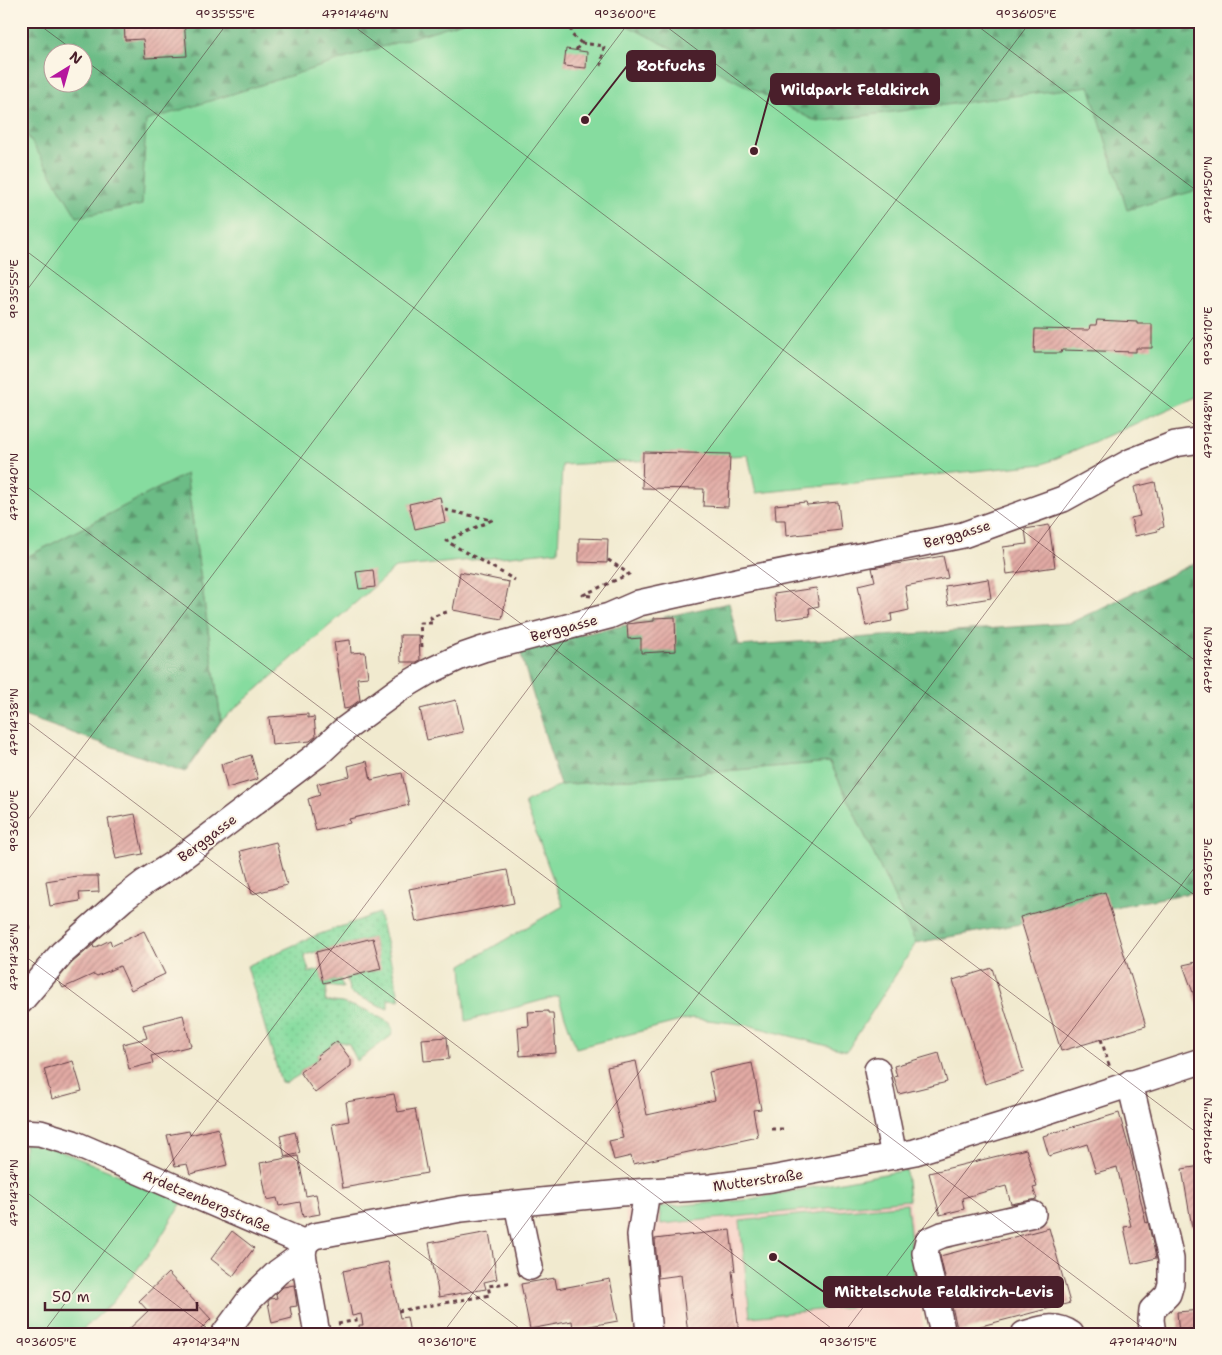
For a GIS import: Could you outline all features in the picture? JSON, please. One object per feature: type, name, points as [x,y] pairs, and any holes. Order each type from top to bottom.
[{"type":"street","name":"Berggasse","points":[[21,1001],[62,953],[123,899],[173,864],[318,754],[352,724],[401,688],[428,672],[483,649],[609,616],[640,603],[963,535],[1063,499],[1141,458],[1175,444],[1201,440]]},
{"type":"street","name":"Mutterstraße","points":[[224,1334],[250,1299],[304,1248],[314,1236],[461,1210],[711,1187],[771,1179],[915,1152],[1201,1061]]},
{"type":"street","points":[[876,1070],[894,1156]]},
{"type":"street","points":[[1123,1085],[1171,1259],[1171,1284],[1168,1294],[1152,1310],[1153,1334]]},
{"type":"street","name":"Ardetzenbergstraße","points":[[21,1132],[40,1133],[73,1143],[304,1248]]},
{"type":"street","points":[[647,1192],[640,1235],[649,1334]]},
{"type":"street","points":[[517,1204],[530,1267]]},
{"type":"street","points":[[943,1334],[925,1253],[928,1241],[942,1235],[1033,1214]]},
{"type":"street","points":[[304,1248],[317,1334]]},
{"type":"street","points":[[1024,1334],[1049,1327],[1062,1328],[1071,1334]]},
{"type":"path","points":[[103,21],[121,28]]},
{"type":"path","points":[[581,21],[570,25],[572,36],[580,43],[604,46],[601,66]]},
{"type":"path","points":[[576,50],[580,43]]},
{"type":"path","points":[[444,510],[492,520],[446,541],[515,580]]},
{"type":"path","points":[[599,597],[583,595],[629,574],[607,559]]},
{"type":"path","points":[[422,647],[420,623],[433,623],[431,616],[450,611]]},
{"type":"path","points":[[21,928],[30,927],[21,938]]},
{"type":"path","points":[[1101,1039],[1123,1085]]},
{"type":"path","points":[[771,1129],[786,1129]]},
{"type":"path","points":[[398,1311],[490,1295],[488,1286],[532,1279],[530,1267]]},
{"type":"shaded area","points":[[906,1170],[924,1334],[640,1334],[625,1210],[745,1200]]},
{"type":"green space","points":[[21,21],[1201,21],[1201,395],[1043,464],[756,493],[748,455],[562,465],[558,551],[395,568],[221,721],[186,474],[21,560]]},
{"type":"green space","points":[[21,21],[465,21],[146,121],[142,205],[77,217],[28,136],[21,138]]},
{"type":"green space","points":[[618,21],[1201,21],[1201,189],[1127,210],[1089,86],[817,122]]},
{"type":"green space","points":[[186,474],[221,721],[185,772],[21,715],[21,560]]},
{"type":"green space","points":[[1201,560],[1201,891],[916,943],[830,762],[560,785],[519,648],[729,603],[739,646],[1070,623]]},
{"type":"green space","points":[[830,762],[916,943],[847,1051],[748,1025],[692,1018],[576,1048],[558,996],[466,1021],[462,965],[563,906],[525,803],[560,785]]},
{"type":"green space","points":[[379,913],[400,1000],[388,999],[388,1009],[350,993],[346,977],[380,969],[373,938],[304,955],[309,971],[307,973],[320,970],[323,983],[340,979],[343,988],[327,986],[325,1001],[342,1003],[368,1011],[390,1023],[393,1030],[391,1036],[357,1061],[349,1044],[337,1041],[317,1056],[319,1058],[300,1072],[299,1075],[286,1083],[281,1082],[247,966],[312,937]]},
{"type":"green space","points":[[25,1143],[53,1148],[183,1201],[157,1243],[112,1303],[78,1334],[21,1334],[21,1173]]},
{"type":"green space","points":[[906,1170],[909,1200],[661,1224],[659,1207],[745,1200]]},
{"type":"green space","points":[[907,1204],[917,1300],[750,1317],[740,1221]]},
{"type":"building","points":[[124,21],[184,21],[187,56],[145,58],[143,39],[125,40]]},
{"type":"building","points":[[566,49],[587,52],[586,68],[564,66]]},
{"type":"building","points":[[1097,320],[1152,324],[1152,348],[1136,348],[1136,352],[1062,350],[1061,353],[1034,353],[1035,329],[1089,330],[1090,325],[1096,325]]},
{"type":"building","points":[[643,452],[730,454],[728,507],[703,506],[704,489],[642,488]]},
{"type":"building","points":[[1155,482],[1164,527],[1157,529],[1158,531],[1135,536],[1131,518],[1140,516],[1134,487]]},
{"type":"building","points":[[440,497],[445,522],[415,529],[409,504]]},
{"type":"building","points":[[806,502],[807,505],[838,502],[841,530],[786,536],[785,520],[776,520],[775,505]]},
{"type":"building","points":[[1049,525],[1055,567],[1007,574],[1003,547],[1027,544],[1025,529]]},
{"type":"building","points":[[579,538],[608,539],[607,563],[579,562]]},
{"type":"building","points":[[943,556],[948,578],[905,586],[909,610],[891,614],[892,621],[866,626],[858,585],[875,581],[872,568]]},
{"type":"building","points":[[373,570],[375,587],[359,589],[356,572]]},
{"type":"building","points":[[460,572],[509,582],[502,619],[453,610]]},
{"type":"building","points":[[988,579],[991,598],[948,605],[945,586]]},
{"type":"building","points":[[816,588],[819,606],[809,608],[810,616],[777,620],[774,594]]},
{"type":"building","points":[[675,617],[676,651],[641,653],[641,638],[628,639],[627,624],[654,621],[654,618]]},
{"type":"building","points":[[400,635],[419,635],[420,660],[417,662],[401,662]]},
{"type":"building","points":[[350,640],[351,653],[365,652],[368,677],[357,678],[360,700],[349,708],[344,709],[334,642]]},
{"type":"building","points":[[456,700],[463,732],[427,740],[420,709]]},
{"type":"building","points":[[308,714],[308,718],[314,717],[316,736],[310,741],[272,745],[269,717]]},
{"type":"building","points":[[251,755],[258,779],[227,788],[221,764]]},
{"type":"building","points":[[367,761],[371,780],[402,773],[409,805],[349,819],[350,823],[316,831],[308,799],[320,795],[317,784],[350,776],[348,766]]},
{"type":"building","points":[[135,814],[143,854],[116,859],[108,819]]},
{"type":"building","points":[[276,842],[287,885],[252,894],[240,851]]},
{"type":"building","points":[[507,870],[514,903],[416,922],[409,889]]},
{"type":"building","points":[[77,876],[98,876],[99,892],[79,893],[80,901],[50,906],[46,881]]},
{"type":"building","points":[[1105,892],[1146,1026],[1061,1051],[1020,917]]},
{"type":"building","points":[[144,931],[165,974],[131,990],[120,966],[97,976],[94,974],[63,988],[58,979],[72,963],[93,945],[94,948],[110,940],[112,946]]},
{"type":"building","points":[[373,938],[381,969],[323,983],[316,952]]},
{"type":"building","points":[[1201,961],[1201,1009],[1199,1009],[1183,965]]},
{"type":"building","points":[[992,968],[1024,1072],[985,1084],[953,980]]},
{"type":"building","points":[[548,1011],[548,1013],[553,1013],[556,1053],[520,1056],[518,1027],[529,1026],[528,1012]]},
{"type":"building","points":[[183,1015],[191,1046],[151,1056],[153,1063],[129,1069],[123,1044],[147,1038],[143,1025]]},
{"type":"building","points":[[447,1037],[449,1059],[424,1061],[422,1039]]},
{"type":"building","points":[[337,1041],[351,1060],[351,1066],[315,1093],[300,1072]]},
{"type":"building","points":[[939,1053],[947,1082],[899,1094],[894,1077],[897,1076],[894,1066]]},
{"type":"building","points":[[73,1061],[82,1091],[52,1099],[44,1069]]},
{"type":"building","points":[[636,1061],[647,1115],[715,1100],[709,1072],[752,1063],[761,1109],[753,1110],[758,1137],[633,1164],[631,1156],[614,1160],[609,1141],[623,1138],[607,1067]]},
{"type":"building","points":[[394,1094],[398,1112],[415,1109],[427,1173],[343,1188],[332,1124],[349,1121],[346,1102]]},
{"type":"building","points":[[1119,1113],[1156,1258],[1132,1264],[1124,1227],[1131,1226],[1117,1167],[1096,1173],[1087,1144],[1049,1156],[1043,1136]]},
{"type":"building","points":[[218,1128],[227,1165],[190,1174],[187,1164],[175,1166],[167,1135],[189,1131],[190,1135]]},
{"type":"building","points":[[295,1132],[300,1153],[285,1157],[280,1136]]},
{"type":"building","points":[[1026,1149],[1037,1187],[1033,1188],[1037,1199],[1011,1204],[1006,1186],[962,1198],[964,1209],[940,1215],[929,1173]]},
{"type":"building","points":[[298,1156],[306,1196],[316,1194],[320,1214],[303,1217],[300,1202],[279,1206],[277,1198],[267,1200],[260,1163]]},
{"type":"building","points":[[1201,1166],[1201,1226],[1192,1227],[1182,1169]]},
{"type":"building","points":[[1049,1228],[1070,1303],[958,1332],[940,1256]]},
{"type":"building","points":[[730,1230],[735,1271],[732,1271],[739,1334],[688,1334],[681,1275],[658,1278],[655,1239]]},
{"type":"building","points":[[232,1231],[254,1248],[233,1276],[211,1259]]},
{"type":"building","points":[[489,1232],[497,1279],[484,1282],[486,1289],[439,1297],[429,1243]]},
{"type":"building","points":[[388,1262],[400,1318],[407,1317],[410,1334],[360,1334],[359,1325],[363,1325],[361,1314],[352,1316],[343,1271]]},
{"type":"building","points":[[168,1273],[211,1319],[196,1334],[124,1334],[148,1311],[139,1301]]},
{"type":"building","points":[[555,1278],[557,1289],[610,1279],[618,1321],[573,1329],[572,1321],[530,1329],[521,1284]]},
{"type":"building","points":[[294,1285],[297,1306],[290,1307],[292,1318],[272,1323],[268,1302],[270,1299],[277,1298],[276,1294],[283,1287]]},
{"type":"building","points":[[1201,1310],[1201,1334],[1179,1334],[1177,1312]]},
{"type":"place","name":"Rotfuchs","points":[[585,120]]},
{"type":"place","name":"Wildpark Feldkirch","points":[[754,151]]},
{"type":"place","name":"Mittelschule Feldkirch-Levis","points":[[773,1257]]}]
